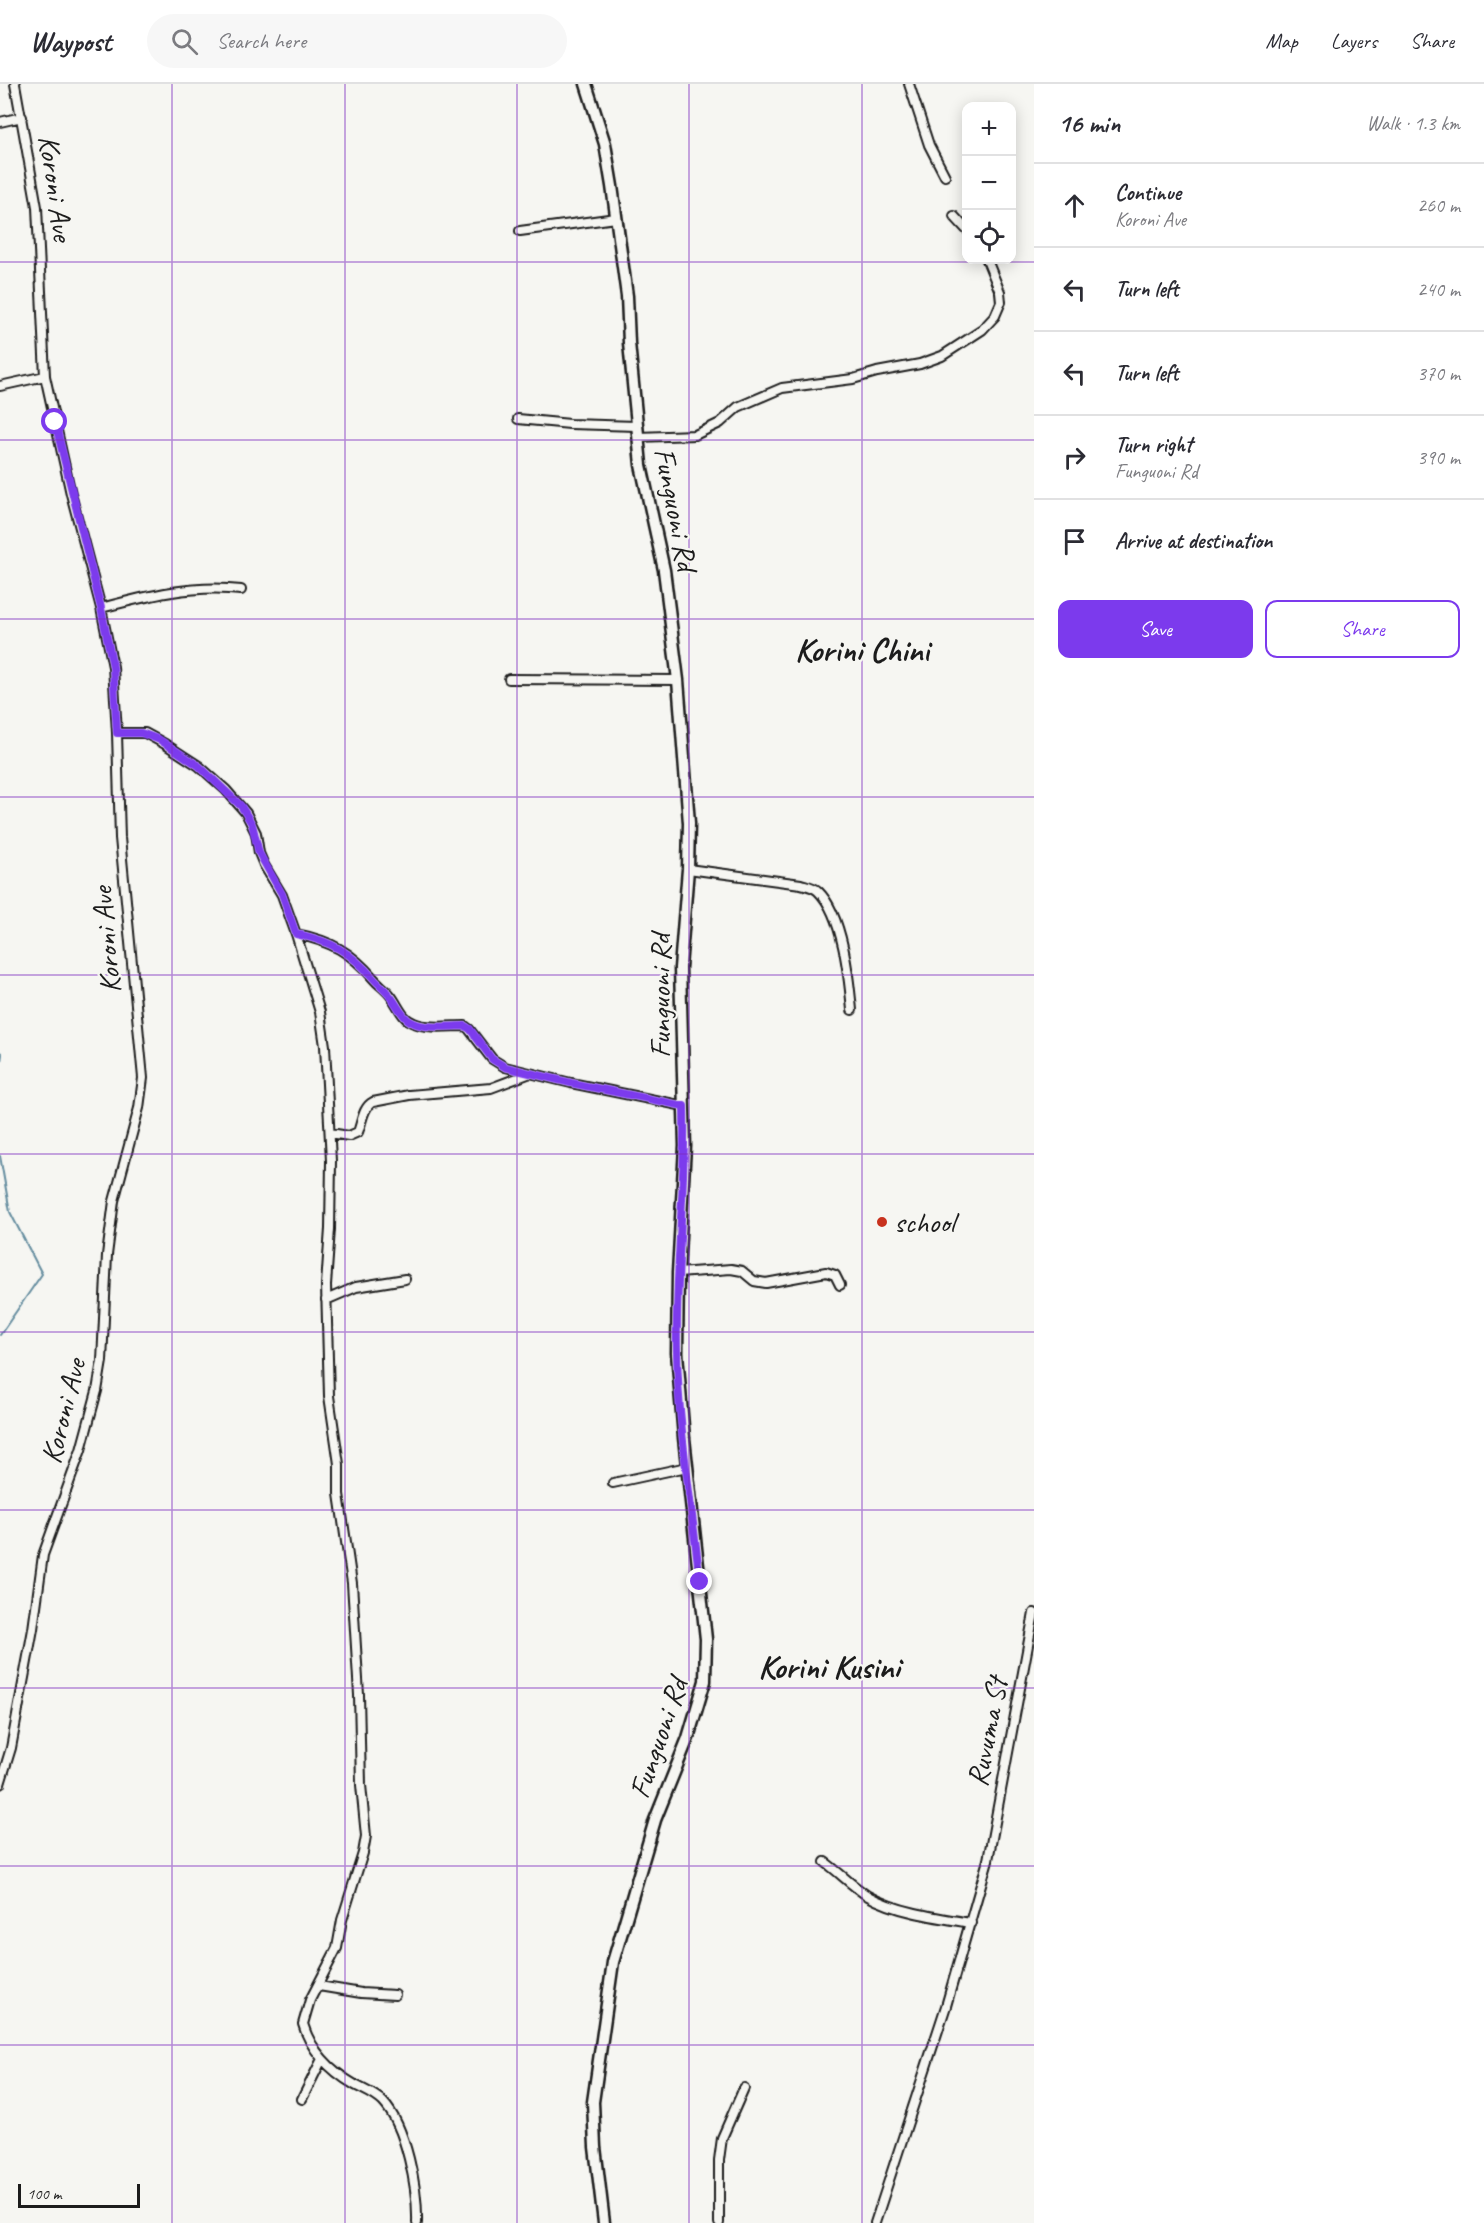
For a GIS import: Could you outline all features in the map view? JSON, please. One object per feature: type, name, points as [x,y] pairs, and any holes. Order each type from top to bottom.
[{"type":"street","name":"Koroni Ave","points":[[0,1784],[11,1748],[33,1629],[43,1555],[81,1450],[98,1391],[102,1361],[107,1255],[114,1201],[139,1108],[143,1078],[120,838],[113,667],[45,376],[37,207],[15,84]]},
{"type":"street","name":"Funguoni Rd","points":[[586,84],[605,144],[627,296],[641,465],[664,570],[678,680],[689,823],[688,869],[680,968],[685,1146],[678,1273],[677,1353],[706,1639],[705,1681],[688,1738],[655,1820],[613,1962],[593,2102],[596,2158],[604,2223]]},
{"type":"street","points":[[909,84],[929,145],[945,176]]},
{"type":"street","points":[[0,122],[22,117]]},
{"type":"street","points":[[954,216],[962,225]]},
{"type":"street","points":[[520,231],[616,218]]},
{"type":"street","points":[[518,419],[695,435],[720,423],[738,407],[782,388],[853,379],[920,364],[942,356],[982,330],[995,316],[1002,302],[989,264]]},
{"type":"street","points":[[0,386],[45,376]]},
{"type":"street","points":[[101,608],[163,593],[202,587],[241,590]]},
{"type":"street","points":[[509,679],[678,680]]},
{"type":"street","points":[[117,733],[141,733],[160,740],[199,766],[241,806],[252,824],[259,853],[282,894],[320,1012],[325,1046],[330,1133],[330,1229],[326,1300],[329,1395],[339,1464],[339,1494],[352,1583],[359,1695],[361,1785],[366,1836],[342,1920],[337,1948],[310,2000],[303,2024],[322,2059],[337,2073],[382,2101],[398,2124],[408,2154],[418,2211],[417,2223]]},
{"type":"street","points":[[688,869],[801,884],[818,891],[824,897],[836,922],[847,959],[852,1010]]},
{"type":"street","points":[[296,934],[330,943],[350,955],[389,994],[405,1018],[412,1023],[465,1026],[473,1032],[498,1064],[684,1106]]},
{"type":"street","points":[[330,1133],[355,1135],[364,1111],[373,1102],[409,1095],[491,1088],[530,1073]]},
{"type":"street","points":[[678,1273],[731,1269],[742,1271],[754,1281],[766,1283],[826,1272],[835,1275],[840,1285]]},
{"type":"street","points":[[326,1300],[356,1287],[405,1279]]},
{"type":"street","points":[[613,1483],[687,1467]]},
{"type":"street","name":"Ruvuma St","points":[[875,2223],[971,1923],[988,1860],[1034,1613]]},
{"type":"street","points":[[825,1862],[855,1887],[883,1904],[971,1923]]},
{"type":"street","points":[[319,1986],[395,1995]]},
{"type":"street","points":[[302,2099],[322,2059]]},
{"type":"street","points":[[718,2223],[718,2160],[722,2138],[744,2088]]},
{"type":"waterway","points":[[0,1052],[2,1054],[0,1069]]},
{"type":"waterway","points":[[0,1156],[10,1212],[42,1274],[0,1335]]},
{"type":"place","name":"school","points":[[882,1222]]},
{"type":"district","name":"Korini Chini","points":[[862,649]]},
{"type":"district","name":"Korini Kusini","points":[[829,1666]]},
{"type":"route","points":[[55,422],[101,608],[113,667],[117,733],[145,733],[160,740],[199,766],[241,806],[252,824],[259,853],[282,894],[296,934],[330,943],[350,955],[364,966],[374,980],[389,994],[405,1018],[412,1023],[465,1026],[470,1029],[498,1064],[571,1083],[684,1106],[685,1146],[678,1273],[677,1353],[700,1582]]}]
